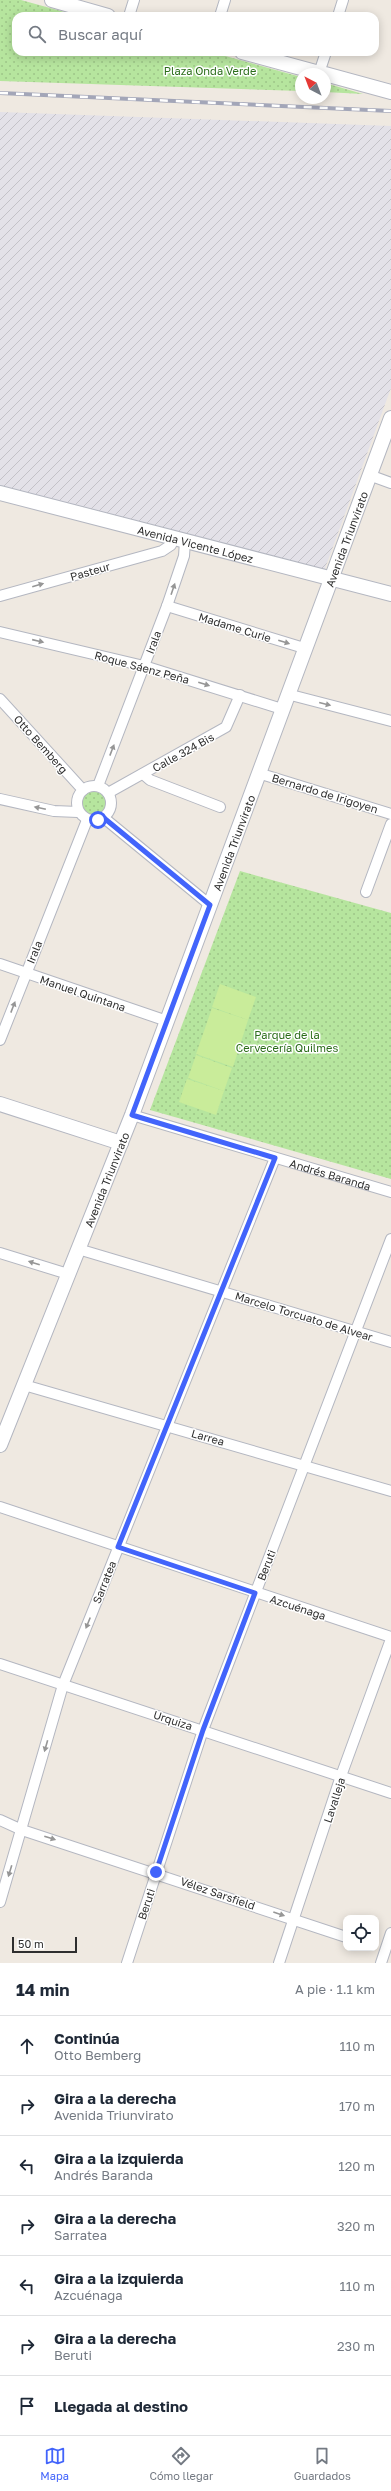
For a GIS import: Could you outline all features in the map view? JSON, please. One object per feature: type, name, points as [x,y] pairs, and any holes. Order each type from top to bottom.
[{"type":"street","points":[[52,0],[94,12]]},
{"type":"street","points":[[130,12],[134,0]]},
{"type":"street","points":[[221,12],[225,0]]},
{"type":"street","points":[[339,12],[343,0]]},
{"type":"street","points":[[257,56],[300,68]]},
{"type":"street","points":[[323,68],[325,56]]},
{"type":"street","points":[[331,76],[391,92]]},
{"type":"street","name":"Avenida Triunvirato","points":[[0,1445],[5,1420],[24,1385],[132,1115],[304,648],[391,418]]},
{"type":"street","points":[[369,475],[391,483]]},
{"type":"street","name":"Avenida Vicente López","points":[[0,493],[391,594]]},
{"type":"street","name":"Pasteur","points":[[0,596],[162,551],[179,540]]},
{"type":"street","name":"Irala","points":[[98,786],[167,606],[184,556],[179,540]]},
{"type":"street","name":"Madame Curie","points":[[167,606],[304,648]]},
{"type":"street","name":"Roque Sáenz Peña","points":[[0,632],[144,666],[282,709]]},
{"type":"street","points":[[287,694],[391,721]]},
{"type":"street","name":"Calle 324 Bis","points":[[108,793],[226,727],[240,695]]},
{"type":"street","name":"Otto Bemberg","points":[[0,699],[83,790]]},
{"type":"street","name":"Bernardo de Irigoyen","points":[[258,773],[391,814]]},
{"type":"street","points":[[143,774],[150,780],[220,807]]},
{"type":"street","points":[[0,799],[54,811],[78,812],[87,820],[92,821],[104,818],[111,804],[108,793],[98,786],[83,790],[77,800],[78,812]]},
{"type":"street","points":[[104,818],[210,905]]},
{"type":"street","name":"Irala","points":[[0,1040],[25,973],[87,820]]},
{"type":"street","points":[[366,892],[391,824]]},
{"type":"street","name":"Manuel Quintana","points":[[0,964],[167,1021]]},
{"type":"street","points":[[0,1104],[121,1143]]},
{"type":"street","name":"Andrés Baranda","points":[[132,1115],[391,1192]]},
{"type":"street","name":"Sarratea","points":[[0,1902],[63,1685],[275,1158]]},
{"type":"street","name":"Beruti","points":[[127,1963],[203,1730],[357,1332],[391,1239]]},
{"type":"street","name":"Marcelo Torcuato de Alvear","points":[[78,1249],[391,1342]]},
{"type":"street","points":[[0,1253],[68,1274]]},
{"type":"street","name":"Larrea","points":[[24,1385],[391,1491]]},
{"type":"street","name":"Azcuénaga","points":[[0,1507],[391,1638]]},
{"type":"street","name":"Lavalleja","points":[[279,1963],[342,1776],[391,1638]]},
{"type":"street","name":"Urquiza","points":[[0,1664],[391,1793]]},
{"type":"street","name":"Vélez Sarsfield","points":[[0,1820],[22,1830],[156,1872],[343,1936]]},
{"type":"street","points":[[381,1963],[384,1949],[391,1933]]},
{"type":"shaded area","points":[[0,112],[391,126],[391,388],[323,574],[0,487]]},
{"type":"green space","name":"Plaza Onda Verde","points":[[0,0],[21,0],[64,12],[12,12],[12,56],[225,56],[295,75],[295,91],[0,81]]},
{"type":"green space","points":[[331,85],[363,94],[331,92]]},
{"type":"green space","points":[[94,790],[104,794],[108,804],[104,814],[94,818],[84,814],[80,804],[84,794]]},
{"type":"green space","name":"Parque de la Cervecería Quilmes","points":[[240,871],[391,913],[391,1179],[150,1110]]},
{"type":"green space","points":[[220,984],[256,997],[248,1020],[212,1007]]},
{"type":"green space","points":[[212,1008],[248,1020],[233,1067],[196,1054]]},
{"type":"green space","points":[[196,1055],[232,1068],[224,1091],[188,1078]]},
{"type":"green space","points":[[187,1079],[224,1091],[216,1115],[179,1102]]},
{"type":"railway","points":[[0,93],[391,111]]},
{"type":"route","points":[[98,820],[104,818],[210,905],[132,1115],[275,1158],[118,1547],[255,1593],[203,1730],[156,1872]]}]
